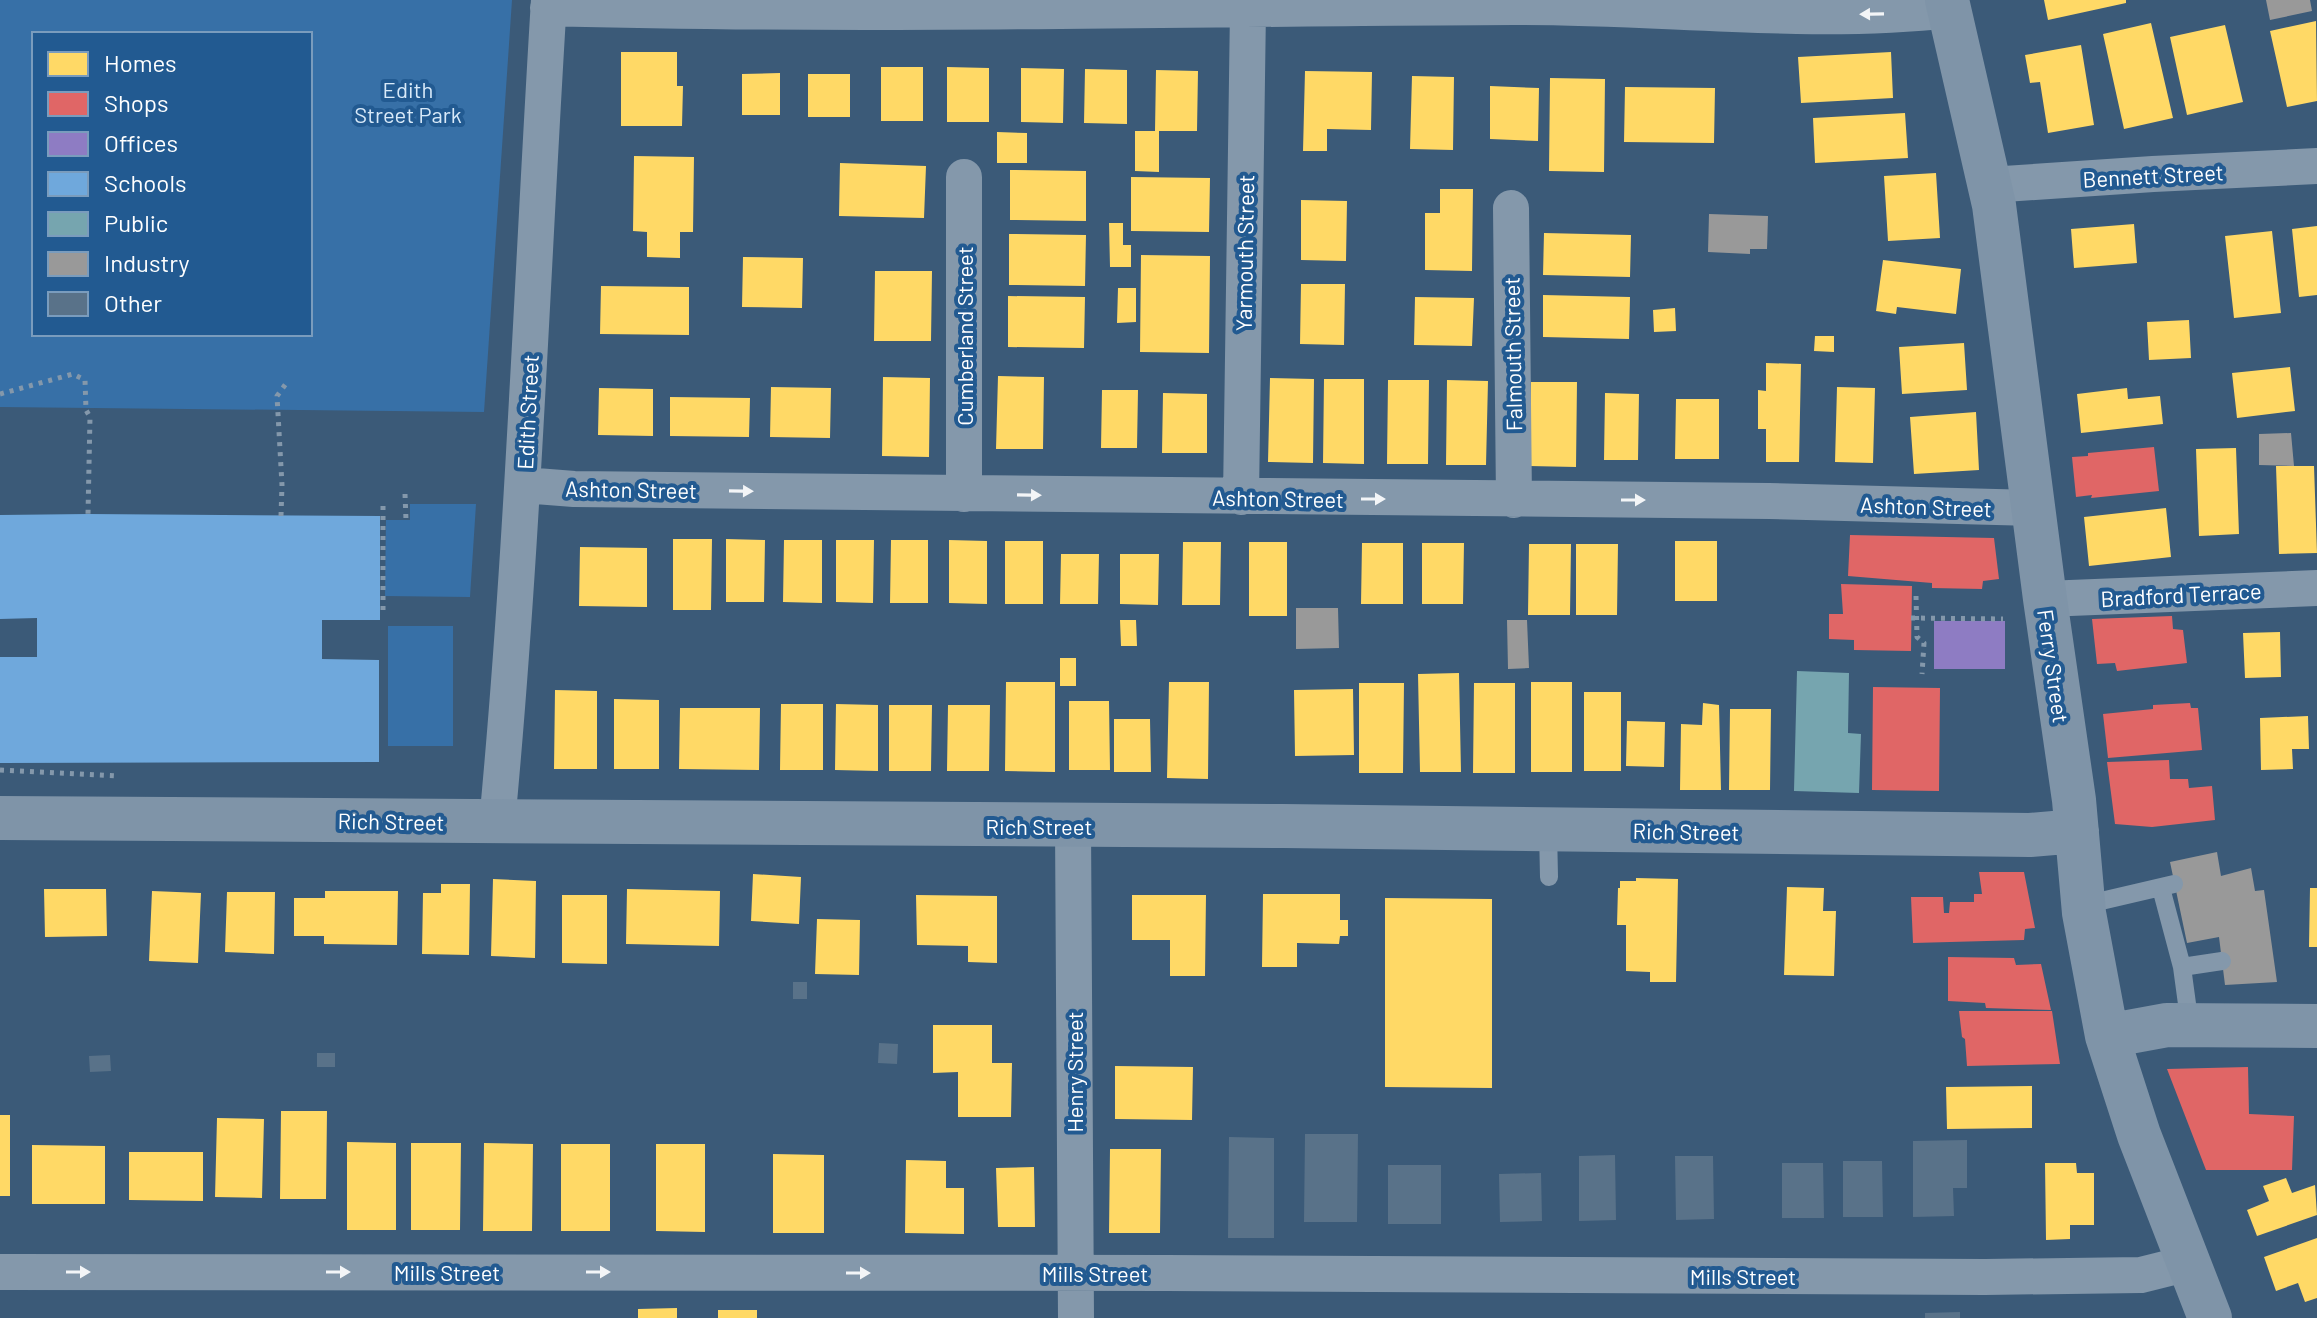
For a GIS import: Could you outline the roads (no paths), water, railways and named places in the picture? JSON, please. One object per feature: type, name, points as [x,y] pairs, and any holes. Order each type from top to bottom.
[{"type":"street","points":[[549,4],[914,14],[1598,7],[1757,16],[1911,14],[1949,5]]},
{"type":"street","name":"Edith Street","points":[[497,823],[523,485],[549,4]]},
{"type":"street","name":"Ferry Street","points":[[1949,5],[1989,185],[2077,831],[2084,905],[2107,1036],[2139,1135],[2210,1318]]},
{"type":"street","name":"Yarmouth Street","points":[[1241,497],[1248,9]]},
{"type":"street","name":"Bennett Street","points":[[1989,185],[2317,166]]},
{"type":"street","name":"Cumberland Street","points":[[964,177],[964,494]]},
{"type":"street","name":"Falmouth Street","points":[[1511,208],[1514,500]]},
{"type":"street","name":"Ashton Street","points":[[523,485],[574,489],[1769,501],[2034,508]]},
{"type":"street","name":"Bradford Terrace","points":[[2045,599],[2317,588]]},
{"type":"street","name":"Rich Street","points":[[0,818],[2030,835],[2077,831]]},
{"type":"street","name":"Henry Street","points":[[1073,826],[1076,1318]]},
{"type":"street","points":[[2107,1036],[2150,1027],[2317,1026]]},
{"type":"street","name":"Mills Street","points":[[0,1272],[2014,1277],[2141,1275],[2189,1263]]},
{"type":"lane","points":[[1548,829],[1549,877]]},
{"type":"lane","points":[[2084,905],[2168,886],[2190,1026]]},
{"type":"lane","points":[[2182,967],[2222,961]]},
{"type":"park label","name":"Edith Street Park","points":[[408,102]]}]
